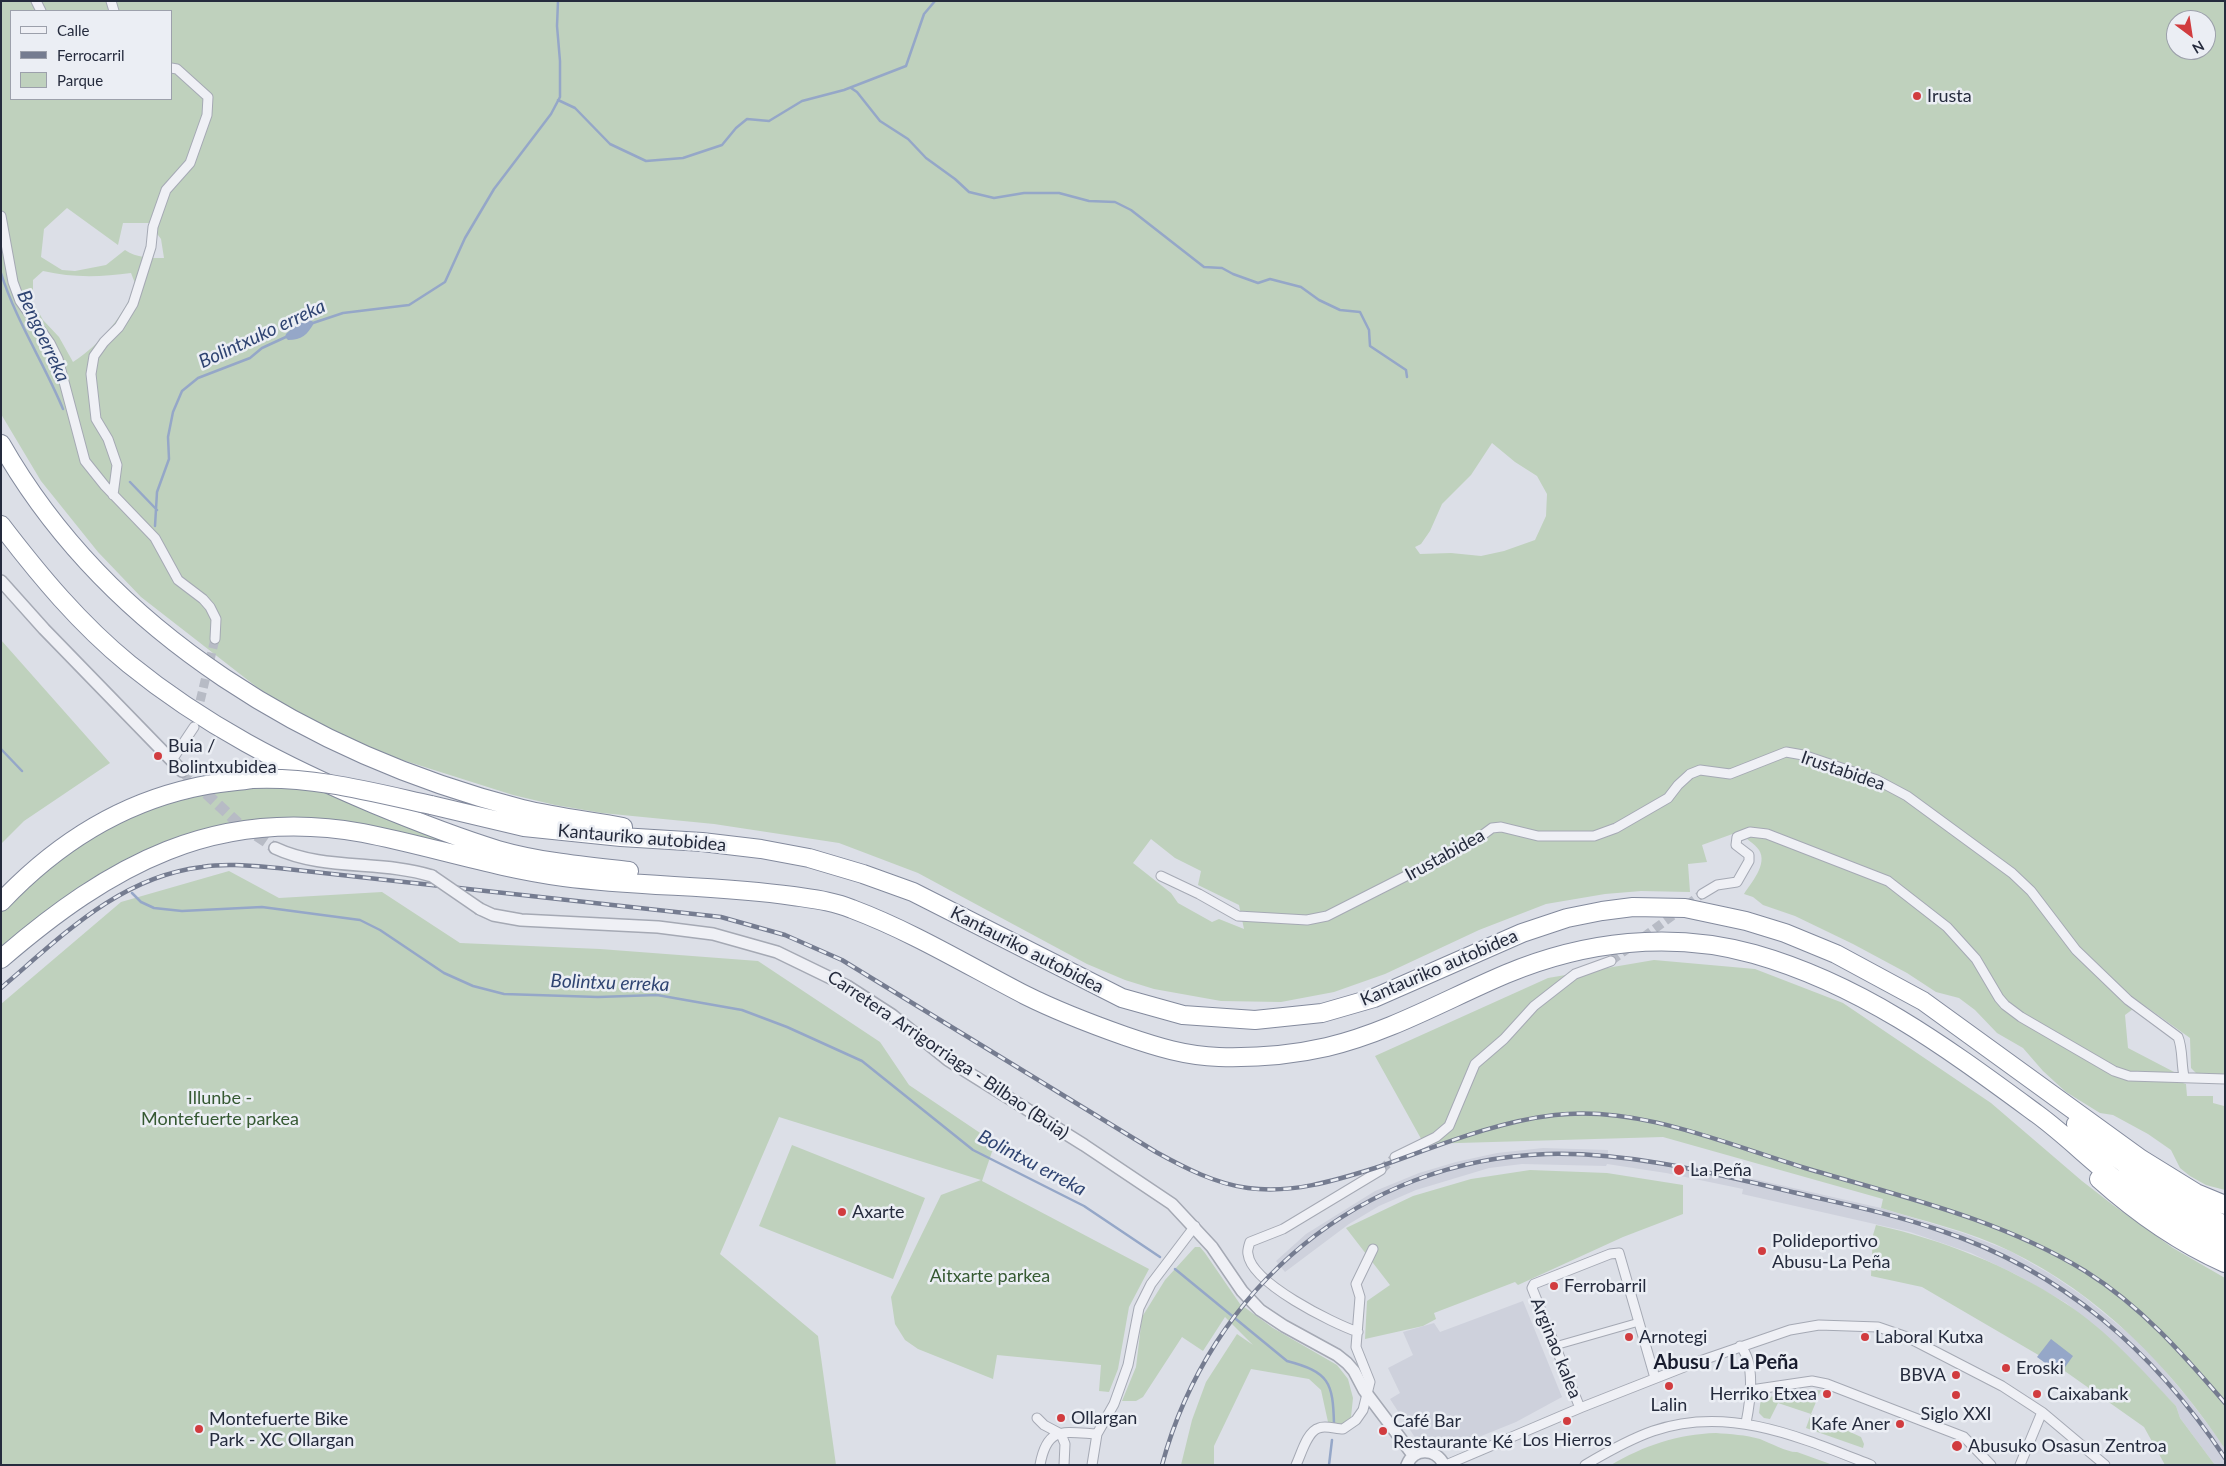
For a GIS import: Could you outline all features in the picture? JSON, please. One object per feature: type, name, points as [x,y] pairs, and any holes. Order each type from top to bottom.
[{"type":"highway","points":[[1,444],[46,513],[112,587],[169,638],[240,688],[280,712],[356,752],[430,781],[478,796],[524,809],[702,842]]},
{"type":"highway","points":[[1,525],[60,599],[129,664],[222,729],[309,776],[394,812],[500,850],[567,863],[634,872],[750,880],[796,889],[835,903]]},
{"type":"highway","name":"Kantauriko autobidea","points":[[1,902],[56,851],[92,827],[130,807],[192,788],[252,779],[300,779],[431,805],[524,827],[620,837],[702,842],[761,849],[809,858],[863,874],[913,892],[1122,998],[1183,1016],[1255,1020],[1322,1013],[1374,998],[1522,933],[1567,918],[1633,907],[1685,908],[1754,923],[1785,933],[1836,954],[1923,1001],[2034,1083]]},
{"type":"highway","name":"Kantauriko autobidea","points":[[1,959],[64,908],[127,868],[161,853],[201,839],[234,831],[314,827],[356,832],[493,864],[564,877],[745,890],[835,903],[917,936],[1026,995],[1090,1024],[1161,1049],[1195,1056],[1260,1056],[1326,1048],[1400,1023],[1508,973],[1570,952],[1610,944],[1646,941],[1703,943],[1748,952],[1784,963],[1877,1005],[1949,1049],[2016,1099]]},
{"type":"highway","points":[[2034,1083],[2170,1178],[2196,1193],[2225,1205]]},
{"type":"highway","points":[[2034,1083],[2066,1115],[2142,1177],[2192,1208],[2225,1225]]},
{"type":"highway","points":[[2016,1099],[2145,1200],[2225,1244]]},
{"type":"highway","points":[[2016,1099],[2036,1122],[2131,1208],[2171,1235],[2225,1263]]},
{"type":"street","points":[[113,495],[118,465],[108,439],[96,419],[90,374],[94,356],[104,342],[119,327],[133,304],[152,247],[153,228],[166,190],[190,163],[207,115],[208,97],[177,69],[172,68]]},
{"type":"street","points":[[1,216],[13,282],[20,301],[50,343],[58,359],[85,460],[94,474],[155,538],[178,580],[203,599],[210,607],[216,619],[215,639]]},
{"type":"street","points":[[1,580],[40,625],[182,770]]},
{"type":"street","points":[[172,760],[194,726]]},
{"type":"street","name":"Irustabidea","points":[[1161,876],[1199,894],[1238,916],[1307,920],[1327,916],[1473,842],[1492,828],[1501,827],[1538,836],[1594,836],[1616,828],[1668,798],[1690,774],[1700,770],[1730,774],[1786,752],[1803,755],[1877,780],[1907,796],[2022,880],[2076,950],[2128,1000],[2178,1037],[2184,1076]]},
{"type":"street","points":[[1702,894],[1717,885],[1737,882],[1749,861],[1749,855],[1736,844],[1737,837],[1750,832],[1768,834],[1792,842],[1888,881],[1947,927],[1976,959],[2005,1005],[2104,1067],[2129,1076],[2184,1076],[2225,1079]]},
{"type":"street","name":"Carretera Arrigorriaga - Bilbao (Buia)","points":[[275,848],[308,859],[406,869],[432,876],[480,909],[493,915],[520,920],[688,930],[744,942],[777,952],[803,963],[847,986],[892,1016],[948,1060],[1155,1191],[1181,1211],[1195,1226],[1252,1302],[1284,1326],[1337,1355],[1354,1371],[1410,1460]]},
{"type":"street","points":[[1395,1157],[1436,1137],[1449,1126],[1475,1064],[1504,1039],[1534,1006],[1575,974],[1611,961]]},
{"type":"street","points":[[1358,1332],[1338,1325],[1275,1289],[1253,1266],[1248,1254],[1250,1242],[1283,1228],[1381,1170]]},
{"type":"street","points":[[1092,1465],[1097,1434],[1114,1404],[1128,1365],[1138,1308],[1151,1284],[1195,1226]]},
{"type":"street","points":[[1296,1465],[1310,1436],[1316,1429],[1323,1427],[1343,1430],[1356,1420],[1363,1410],[1370,1382],[1356,1347],[1360,1297],[1356,1284],[1373,1249]]},
{"type":"street","name":"Arginao kalea","points":[[1580,1408],[1532,1288],[1534,1284],[1619,1252],[1639,1322]]},
{"type":"street","points":[[1555,1346],[1639,1322],[1655,1378]]},
{"type":"street","points":[[1410,1460],[1419,1452],[1432,1452],[1445,1465],[1580,1408],[1740,1346],[1790,1330],[1819,1325],[1878,1328],[1907,1337],[1989,1378],[2042,1412],[2105,1465]]},
{"type":"street","points":[[1740,1346],[1745,1351],[1751,1390],[1746,1423]]},
{"type":"street","points":[[1751,1390],[1812,1381],[1827,1384],[1964,1437],[1991,1465]]},
{"type":"street","points":[[1363,1410],[1379,1409]]},
{"type":"street","points":[[2020,1465],[2042,1412]]},
{"type":"street","points":[[1037,1418],[1044,1425],[1061,1434],[1065,1444],[1064,1465]]},
{"type":"street","points":[[1585,1465],[1620,1445],[1668,1426],[1711,1420],[1746,1423],[1784,1433],[1870,1465]]},
{"type":"street","points":[[1040,1465],[1048,1439],[1061,1434],[1097,1434]]},
{"type":"shaded area","points":[[1543,1148],[1608,1150],[1608,1154],[1677,1164],[1744,1179],[1745,1177],[1881,1208],[1966,1234],[2010,1251],[2052,1275],[2083,1296],[2144,1346],[2215,1434],[2225,1449],[2225,1465],[2215,1465],[2180,1418],[2176,1406],[2106,1336],[2066,1303],[2015,1274],[1971,1253],[1910,1232],[1742,1194],[1743,1189],[1666,1173],[1607,1164],[1606,1166],[1522,1164],[1489,1168],[1416,1190],[1379,1206],[1349,1224],[1285,1272],[1276,1261],[1306,1234],[1375,1191],[1419,1173],[1456,1162],[1497,1153]]},
{"type":"shaded area","points":[[1523,1301],[1562,1397],[1516,1422],[1449,1449],[1443,1443],[1429,1438],[1416,1439],[1390,1399],[1400,1393],[1388,1368],[1413,1355],[1403,1332],[1434,1323],[1440,1332]]},
{"type":"green space","points":[[1,1],[2225,1],[2225,1075],[2197,1074],[2191,1068],[2190,1038],[2141,1003],[2125,1015],[2128,1048],[2176,1073],[2177,1081],[2186,1084],[2187,1096],[2213,1096],[2213,1103],[2224,1106],[2225,1190],[2206,1185],[2190,1176],[2180,1168],[2171,1150],[2148,1134],[2113,1115],[2100,1113],[2066,1092],[2043,1071],[2023,1048],[1997,1033],[1975,1010],[1959,998],[1936,992],[1907,973],[1853,944],[1795,916],[1763,905],[1753,897],[1744,894],[1758,873],[1761,855],[1755,845],[1738,832],[1702,845],[1707,862],[1688,864],[1690,892],[1641,891],[1605,894],[1546,904],[1479,930],[1385,974],[1334,992],[1281,1002],[1221,1001],[1154,989],[1125,980],[1087,964],[918,873],[839,843],[714,824],[602,813],[555,805],[513,795],[374,751],[303,717],[258,688],[141,597],[98,552],[41,481],[1,414]],"holes":[[[67,208],[118,245],[123,223],[149,223],[161,239],[164,258],[139,256],[125,250],[106,265],[75,271],[62,270],[41,257],[44,229]],[[43,271],[87,276],[131,273],[136,286],[125,308],[102,338],[73,362],[59,337],[43,320],[33,302],[33,280]],[[1492,443],[1515,462],[1537,476],[1547,494],[1546,516],[1535,540],[1504,551],[1481,556],[1451,553],[1420,554],[1415,547],[1421,544],[1430,531],[1442,504],[1471,475]],[[1151,839],[1175,858],[1201,871],[1198,885],[1239,905],[1244,929],[1219,919],[1212,922],[1178,903],[1171,893],[1133,863]]]},
{"type":"green space","points":[[1,640],[110,763],[24,821],[1,844]]},
{"type":"green space","points":[[289,786],[329,791],[472,853],[339,824],[203,835],[1,952],[1,912],[51,864],[78,842],[93,833],[128,815],[196,795],[219,791]]},
{"type":"green space","name":"Illunbe - Montefuerte parkea","points":[[229,871],[279,898],[382,892],[460,943],[600,949],[758,961],[880,1042],[909,1085],[995,1143],[982,1181],[1149,1269],[1129,1307],[1118,1369],[1109,1392],[1099,1391],[1101,1365],[997,1355],[993,1379],[918,1349],[905,1340],[895,1324],[891,1297],[941,1195],[981,1180],[779,1117],[720,1254],[818,1336],[836,1465],[1,1465],[1,1004],[121,902]]},
{"type":"green space","points":[[1654,960],[1755,969],[1843,1003],[1991,1103],[2113,1205],[2173,1248],[2225,1278],[2225,1449],[2181,1390],[2131,1335],[2103,1311],[2043,1268],[1995,1244],[1963,1232],[1881,1208],[1883,1199],[1663,1137],[1424,1144],[1375,1056],[1548,978]]},
{"type":"green space","name":"Axarte","points":[[792,1145],[925,1198],[893,1279],[759,1226]]},
{"type":"green space","points":[[1530,1170],[1607,1173],[1683,1185],[1683,1214],[1623,1237],[1518,1285],[1515,1282],[1434,1313],[1436,1319],[1423,1326],[1365,1339],[1367,1301],[1390,1285],[1346,1228],[1413,1196],[1471,1179]]},
{"type":"green space","points":[[1876,1225],[1926,1238],[1974,1255],[2043,1289],[2065,1303],[2110,1338],[2176,1406],[2180,1418],[2215,1465],[2165,1465],[2144,1427],[2059,1367],[1922,1287],[1871,1276],[1873,1235]]},
{"type":"green space","points":[[1195,1247],[1200,1247],[1205,1253],[1240,1304],[1273,1328],[1337,1365],[1348,1379],[1353,1398],[1351,1417],[1341,1425],[1328,1422],[1321,1390],[1309,1379],[1251,1369],[1214,1446],[1214,1465],[1181,1465],[1192,1420],[1206,1382],[1237,1334],[1253,1345],[1225,1317],[1203,1351],[1182,1337],[1143,1397],[1136,1401],[1122,1401],[1136,1367],[1142,1317],[1165,1280]]},
{"type":"green space","points":[[1821,1390],[1811,1414],[1778,1403],[1770,1419],[1764,1418],[1759,1413],[1761,1398]]},
{"type":"green space","points":[[1811,1414],[1861,1437],[1864,1444],[1863,1448],[1806,1428]]},
{"type":"green space","points":[[1716,1433],[1760,1439],[1833,1465],[1611,1465],[1661,1442],[1688,1436]]},
{"type":"water","points":[[310,319],[314,323],[304,336],[293,340],[288,340],[285,337],[294,327]]},
{"type":"water","points":[[2051,1339],[2073,1356],[2060,1374],[2037,1357]]},
{"type":"waterway","name":"Bolintxuko erreka","points":[[310,324],[343,313],[409,305],[445,282],[465,238],[494,189],[551,114],[560,97],[560,61],[557,26],[558,1]]},
{"type":"waterway","points":[[558,100],[575,108],[610,144],[646,161],[683,158],[722,145],[736,128],[747,119],[769,121],[802,101],[844,90],[906,66],[924,14],[935,1]]},
{"type":"waterway","points":[[851,88],[857,92],[880,121],[908,139],[926,158],[955,179],[969,192],[994,198],[1024,193],[1059,193],[1089,201],[1115,202],[1131,210],[1204,267],[1222,268],[1258,283],[1270,279],[1301,287],[1319,300],[1340,310],[1360,312],[1369,330],[1370,346],[1406,370],[1407,377]]},
{"type":"waterway","name":"Bengoerreka","points":[[1,273],[14,308],[63,409]]},
{"type":"waterway","name":"Bolintxuko erreka","points":[[155,526],[157,492],[169,459],[168,437],[173,412],[182,391],[198,378],[250,358],[262,348],[288,336]]},
{"type":"waterway","name":"Bengoerreka","points":[[130,482],[157,510]]},
{"type":"waterway","points":[[1,749],[22,771]]},
{"type":"waterway","name":"Bolintxu erreka","points":[[132,893],[141,902],[154,908],[182,911],[262,907],[360,920],[380,930],[444,973],[473,986],[504,994],[598,997],[657,995],[742,1010],[787,1027],[862,1061],[973,1150],[1084,1206],[1160,1257]]},
{"type":"waterway","name":"Bolintxuko erreka","points":[[1175,1269],[1287,1361],[1301,1365],[1320,1375],[1330,1389],[1334,1424]]},
{"type":"waterway","name":"Bolintxuko erreka","points":[[1329,1465],[1332,1440]]},
{"type":"tunnel","points":[[197,714],[215,639]]},
{"type":"tunnel","points":[[182,771],[238,823],[275,848]]},
{"type":"tunnel","points":[[1611,961],[1702,894]]},
{"type":"tunnel","points":[[1381,1170],[1395,1157]]},
{"type":"railway","points":[[1,988],[70,930],[118,896],[144,883],[172,873],[221,865],[278,868],[721,917],[785,935],[842,960],[1156,1152],[1212,1179],[1236,1186],[1280,1189],[1312,1185],[1375,1168],[1441,1144],[1509,1123],[1555,1115],[1586,1113],[1650,1121],[1682,1129],[1805,1168],[1949,1210],[2019,1237],[2085,1271],[2124,1299],[2160,1331],[2225,1403]]},
{"type":"railway","points":[[1162,1465],[1185,1401],[1216,1343],[1256,1290],[1303,1245],[1356,1208],[1415,1180],[1479,1162],[1547,1154],[1606,1156],[1694,1169],[1900,1218],[1984,1247],[2026,1268],[2065,1292],[2102,1319],[2136,1349],[2167,1383],[2197,1419],[2225,1458]]},
{"type":"place","name":"Irusta","points":[[1917,96]]},
{"type":"place","name":"Buia / Bolintxubidea","points":[[158,756]]},
{"type":"place","name":"La Peña","points":[[1679,1170]]},
{"type":"place","name":"Axarte","points":[[842,1212]]},
{"type":"place","name":"Polideportivo Abusu-La Peña","points":[[1762,1251]]},
{"type":"place","name":"Ferrobarril","points":[[1554,1286]]},
{"type":"place","name":"Arnotegi","points":[[1629,1337]]},
{"type":"place","name":"Laboral Kutxa","points":[[1865,1337]]},
{"type":"place","name":"Eroski","points":[[2006,1368]]},
{"type":"place","name":"BBVA","points":[[1956,1375]]},
{"type":"place","name":"Lalin","points":[[1669,1386]]},
{"type":"place","name":"Herriko Etxea","points":[[1827,1394]]},
{"type":"place","name":"Caixabank","points":[[2037,1394]]},
{"type":"place","name":"Siglo XXI","points":[[1956,1395]]},
{"type":"place","name":"Ollargan","points":[[1061,1418]]},
{"type":"place","name":"Los Hierros","points":[[1567,1421]]},
{"type":"place","name":"Kafe Aner","points":[[1900,1424]]},
{"type":"place","name":"Montefuerte Bike Park - XC Ollargan","points":[[199,1429]]},
{"type":"place","name":"Café Bar Restaurante Ké","points":[[1383,1431]]},
{"type":"place","name":"Abusuko Osasun Zentroa","points":[[1957,1446]]},
{"type":"district","name":"Abusu / La Peña","points":[[1726,1363]]},
{"type":"park label","name":"Aitxarte parkea","points":[[990,1276]]}]
